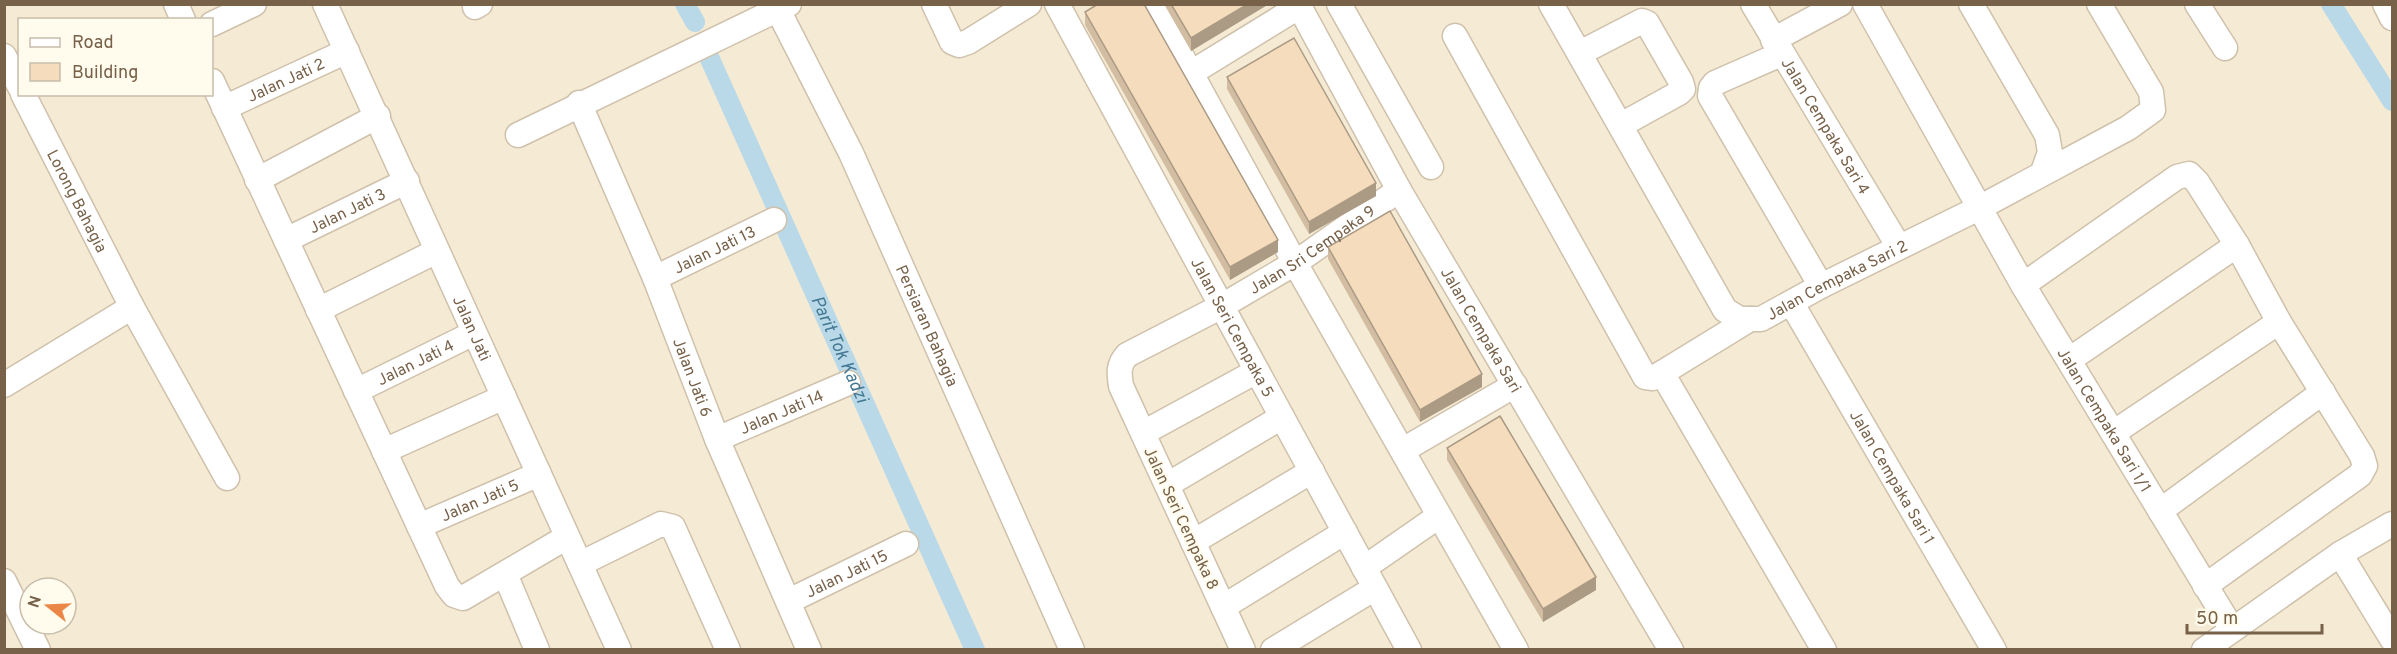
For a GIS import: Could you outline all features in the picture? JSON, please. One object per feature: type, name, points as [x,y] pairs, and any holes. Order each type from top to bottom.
[{"type":"street","points":[[176,4],[182,18]]},
{"type":"street","points":[[213,24],[254,4]]},
{"type":"street","name":"Jalan Jati","points":[[325,4],[378,116],[619,650]]},
{"type":"street","points":[[934,4],[952,42],[959,45],[968,42],[1029,4]]},
{"type":"street","points":[[1153,4],[1295,263],[1516,650]]},
{"type":"street","points":[[1339,4],[1431,167]]},
{"type":"street","name":"Jalan Cempaka Sari 2","points":[[1551,4],[1725,310],[1740,319],[1761,319],[1792,304],[1821,286],[1979,208],[2128,128],[2153,110],[2151,92],[2099,4]]},
{"type":"street","name":"Jalan Cempaka Sari 4","points":[[1753,4],[1899,247]]},
{"type":"street","points":[[1821,286],[1710,96],[1711,88],[1715,83],[1777,47],[1840,4]]},
{"type":"street","name":"Jalan Cempaka Sari 1/1","points":[[1864,4],[2023,285],[2232,629]]},
{"type":"street","points":[[1971,4],[2047,135],[2050,152],[2043,172]]},
{"type":"street","points":[[2197,4],[2225,48]]},
{"type":"street","points":[[2385,4],[2392,18]]},
{"type":"street","name":"Jalan Seri Cempaka 5","points":[[1058,5],[1409,650]]},
{"type":"street","points":[[1191,73],[1299,5]]},
{"type":"street","name":"Jalan Cempaka Sari","points":[[1299,5],[1399,190],[1671,650]]},
{"type":"street","points":[[518,135],[579,103],[781,6]]},
{"type":"street","name":"Persiaran Bahagia","points":[[781,6],[851,153],[1072,650]]},
{"type":"street","points":[[1580,53],[1642,21],[1647,23],[1682,82],[1683,88],[1679,93],[1621,125]]},
{"type":"street","points":[[1455,36],[1645,377],[1653,378],[1750,319]]},
{"type":"street","name":"Jalan Jati 2","points":[[224,108],[347,51]]},
{"type":"street","points":[[4,56],[18,83]]},
{"type":"street","points":[[213,83],[447,586],[454,595],[463,598],[567,537]]},
{"type":"street","name":"Lorong Bahagia","points":[[24,96],[132,307],[227,478]]},
{"type":"street","name":"Jalan Jati 6","points":[[579,103],[655,278],[717,440],[809,650]]},
{"type":"street","points":[[257,180],[378,116]]},
{"type":"street","points":[[2023,285],[2177,177],[2189,174],[2197,182],[2237,245],[2279,322],[2362,456],[2365,466],[2360,475],[2205,586]]},
{"type":"street","name":"Jalan Jati 3","points":[[286,240],[407,181]]},
{"type":"street","name":"Jalan Sri Cempaka 9","points":[[1121,386],[1118,372],[1126,355],[1222,306],[1295,263],[1399,190]]},
{"type":"street","name":"Jalan Jati 13","points":[[655,278],[774,220]]},
{"type":"street","points":[[2069,360],[2237,245]]},
{"type":"street","points":[[318,310],[437,251]]},
{"type":"street","name":"Jalan Cempaka Sari 1","points":[[1792,304],[1994,650]]},
{"type":"street","points":[[4,385],[132,307]]},
{"type":"street","points":[[2112,433],[2279,322]]},
{"type":"street","name":"Jalan Jati 4","points":[[356,391],[474,333]]},
{"type":"street","points":[[1143,433],[1257,371]]},
{"type":"street","points":[[1662,373],[1824,650]]},
{"type":"street","name":"Jalan Jati 14","points":[[717,440],[848,383]]},
{"type":"street","points":[[1403,450],[1515,385]]},
{"type":"street","name":"Jalan Seri Cempaka 8","points":[[1121,386],[1243,650]]},
{"type":"street","points":[[2160,512],[2323,392]]},
{"type":"street","points":[[384,452],[504,397]]},
{"type":"street","points":[[1167,485],[1282,417]]},
{"type":"street","points":[[1193,542],[1312,471]]},
{"type":"street","name":"Jalan Jati 5","points":[[419,526],[539,474]]},
{"type":"street","points":[[1273,650],[1370,578],[1439,516]]},
{"type":"street","points":[[580,564],[661,524],[673,527],[728,650]]},
{"type":"street","points":[[2204,650],[2340,554],[2392,524]]},
{"type":"street","points":[[1223,607],[1345,532]]},
{"type":"street","name":"Jalan Jati 15","points":[[789,601],[906,544]]},
{"type":"street","points":[[2340,554],[2392,639]]},
{"type":"street","points":[[505,574],[537,650]]},
{"type":"street","points":[[4,581],[38,650]]},
{"type":"shaded area","points":[[5,5],[2392,5],[2392,649],[5,649]]},
{"type":"building","points":[[1098,4],[1144,4],[1278,240],[1230,267],[1085,12]]},
{"type":"building","points":[[1171,4],[1248,4],[1191,38]]},
{"type":"building","points":[[1294,38],[1376,183],[1309,222],[1227,77]]},
{"type":"building","points":[[1390,211],[1482,374],[1420,410],[1328,247]]},
{"type":"building","points":[[1500,416],[1596,577],[1543,609],[1447,448]]},
{"type":"waterway","name":"Parit Tok Kadzi","points":[[685,4],[695,22]]},
{"type":"waterway","points":[[2331,4],[2392,101]]},
{"type":"waterway","name":"Parit Tok Kadzi","points":[[705,48],[975,650]]}]
